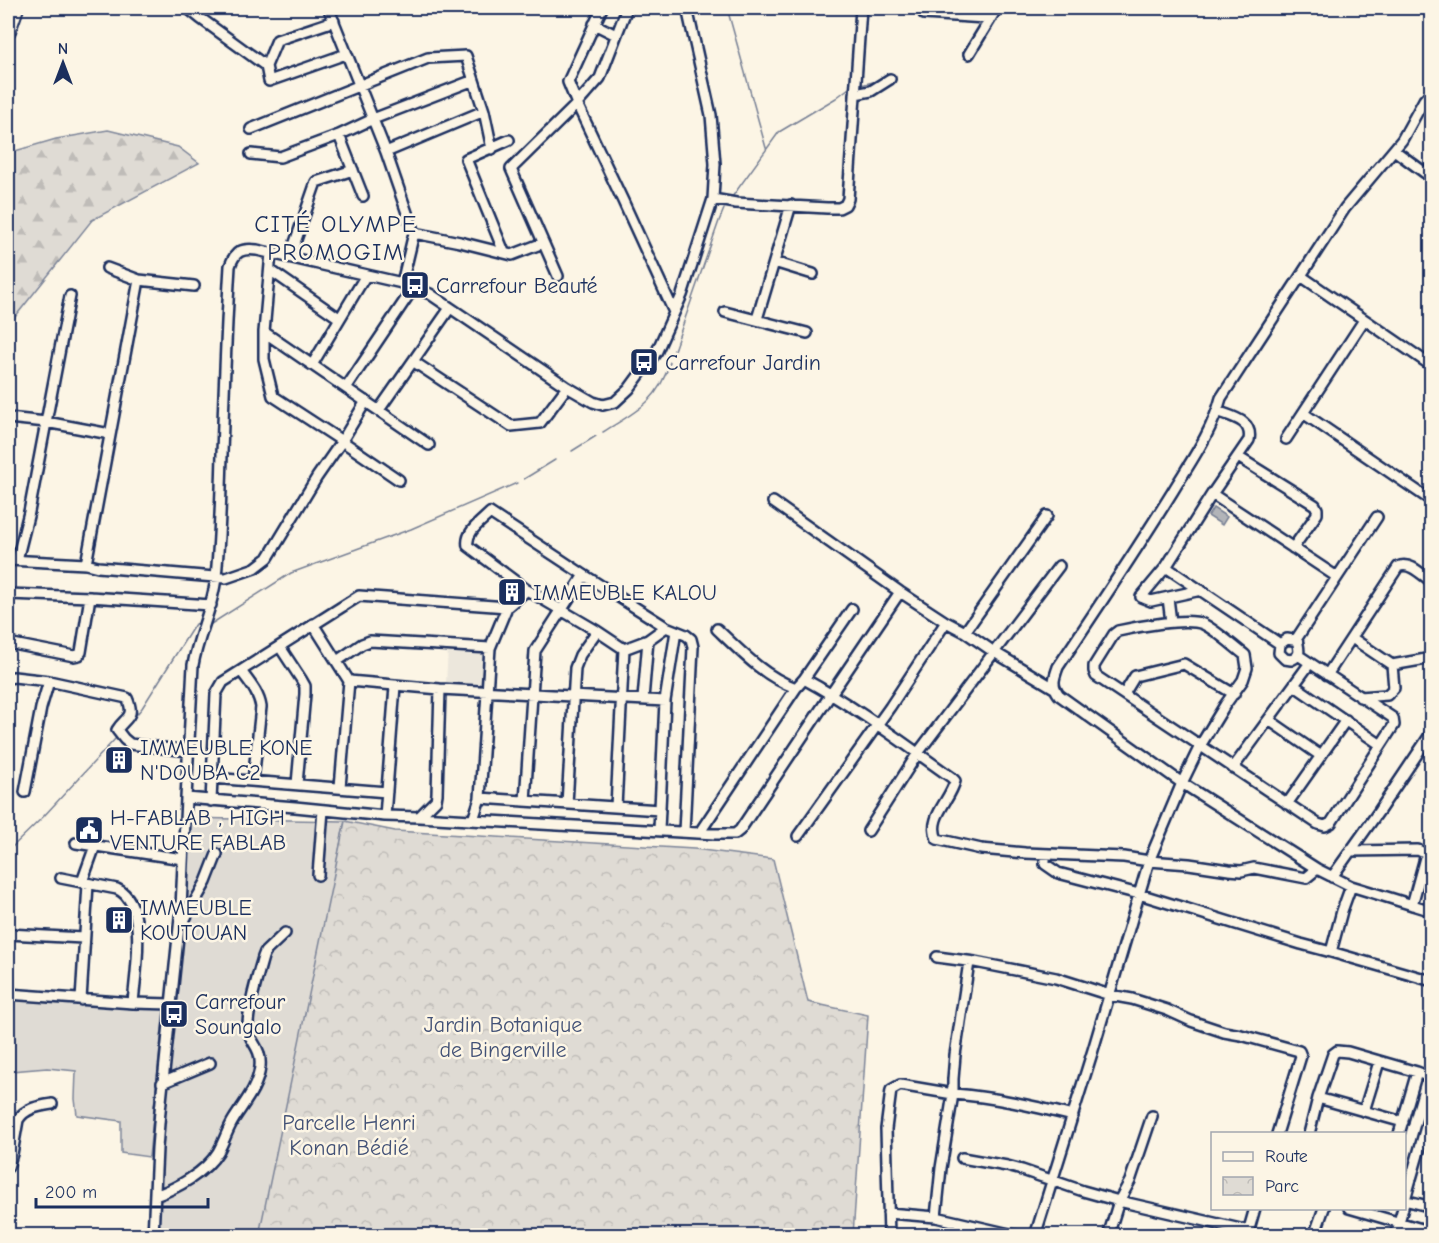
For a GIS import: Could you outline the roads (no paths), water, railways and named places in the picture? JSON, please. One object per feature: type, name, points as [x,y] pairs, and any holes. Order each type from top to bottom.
[{"type":"highway","points":[[8,31],[16,8]]},
{"type":"street","points":[[190,8],[200,18],[267,66]]},
{"type":"street","points":[[602,8],[568,82],[674,312]]},
{"type":"street","points":[[558,276],[511,169],[577,105],[600,78],[627,8]]},
{"type":"street","points":[[153,1236],[162,1083],[179,928],[193,665],[211,604],[216,576],[230,266],[235,256],[247,249],[402,283],[430,294],[567,387],[593,402],[603,405],[615,402],[629,389],[657,351],[682,295],[713,199],[715,164],[711,115],[688,11],[699,8]]},
{"type":"street","points":[[713,199],[736,203],[827,208],[839,208],[845,205],[848,199],[861,8]]},
{"type":"street","points":[[925,8],[924,14],[959,11],[985,18],[986,8]]},
{"type":"street","points":[[969,54],[997,8]]},
{"type":"street","points":[[346,54],[269,81],[267,66],[277,40],[332,17],[386,152],[414,233],[402,283]]},
{"type":"street","points":[[594,24],[616,35]]},
{"type":"street","points":[[250,129],[428,58],[466,56],[484,111],[492,149]]},
{"type":"street","points":[[855,94],[871,90],[890,79]]},
{"type":"street","points":[[251,154],[280,157],[474,80]]},
{"type":"street","points":[[1054,688],[1054,678],[1058,667],[1141,543],[1206,435],[1221,398],[1345,208],[1402,140],[1431,91]]},
{"type":"street","points":[[386,152],[484,111]]},
{"type":"street","points":[[339,135],[363,196]]},
{"type":"street","points":[[504,252],[466,159],[509,140]]},
{"type":"street","points":[[1394,150],[1431,177]]},
{"type":"street","points":[[290,257],[316,182],[353,170]]},
{"type":"street","points":[[757,319],[791,205]]},
{"type":"street","points":[[414,233],[512,255],[543,243]]},
{"type":"street","points":[[271,253],[264,359],[273,396],[399,480]]},
{"type":"street","points":[[774,262],[813,274]]},
{"type":"street","points":[[107,268],[139,280],[194,286]]},
{"type":"street","points":[[270,270],[339,318]]},
{"type":"street","points":[[312,365],[366,274]]},
{"type":"street","points":[[1300,276],[1431,366]]},
{"type":"street","points":[[86,564],[139,280]]},
{"type":"street","points":[[346,388],[414,288]]},
{"type":"street","points":[[70,296],[29,512],[12,560],[86,564],[117,569],[226,578],[255,568],[268,558],[366,401]]},
{"type":"street","points":[[379,410],[450,308]]},
{"type":"street","points":[[725,312],[807,333]]},
{"type":"street","points":[[1286,439],[1364,320]]},
{"type":"street","points":[[264,332],[429,445]]},
{"type":"street","points":[[414,362],[511,426],[540,423],[567,387]]},
{"type":"street","points":[[1201,590],[1151,601],[1141,597],[1166,567],[1249,440],[1250,429],[1244,422],[1217,411]]},
{"type":"street","points":[[1303,413],[1431,501]]},
{"type":"street","points":[[8,418],[46,422],[110,434]]},
{"type":"street","points":[[1238,457],[1315,505],[1317,514],[1293,548]]},
{"type":"street","points":[[1212,494],[1337,578]]},
{"type":"street","points":[[773,502],[900,592],[1054,688],[1059,695],[1182,783],[1317,869],[1351,886],[1431,911]]},
{"type":"street","points":[[624,648],[527,590],[468,546],[466,540],[468,535],[490,513],[666,627],[691,639],[693,647],[684,832]]},
{"type":"street","points":[[965,632],[1047,516]]},
{"type":"street","points":[[1297,638],[1300,649],[1298,655],[1294,659],[1285,659],[1279,653],[1280,644],[1287,639],[1297,638],[1377,517]]},
{"type":"street","points":[[1328,675],[1398,567],[1402,564],[1409,566],[1431,582]]},
{"type":"street","points":[[868,831],[918,753],[1059,566]]},
{"type":"street","points":[[1166,567],[1280,644]]},
{"type":"street","points":[[525,801],[535,651],[584,575]]},
{"type":"street","points":[[473,820],[480,798],[490,648],[507,607],[527,590]]},
{"type":"street","points":[[186,798],[385,816],[735,834],[740,830],[900,592]]},
{"type":"street","points":[[8,594],[211,604]]},
{"type":"street","points":[[211,801],[216,694],[223,682],[359,596],[507,607]]},
{"type":"street","points":[[8,643],[74,656],[79,655],[90,597]]},
{"type":"street","points":[[1168,598],[1171,622]]},
{"type":"street","points":[[700,832],[852,609]]},
{"type":"street","points":[[798,836],[890,707],[946,622]]},
{"type":"street","points":[[1035,1236],[1149,861],[1200,746],[1246,674],[1247,661],[1245,655],[1202,623],[1171,622],[1122,630],[1114,634],[1094,666],[1096,676],[1124,694],[1200,746],[1287,804],[1325,826],[1331,823],[1394,725],[1393,718],[1298,655]]},
{"type":"street","points":[[313,624],[349,681],[340,787]]},
{"type":"street","points":[[624,648],[648,640],[666,627]]},
{"type":"street","points":[[717,630],[753,663],[783,684],[796,688]]},
{"type":"street","points":[[567,804],[577,662],[597,631]]},
{"type":"street","points":[[659,830],[665,701],[676,631]]},
{"type":"street","points":[[1352,638],[1392,665],[1431,658]]},
{"type":"street","points":[[643,699],[648,640]]},
{"type":"street","points":[[337,661],[370,641],[490,648]]},
{"type":"street","points":[[280,647],[304,686],[305,694],[297,784]]},
{"type":"street","points":[[616,807],[624,648]]},
{"type":"street","points":[[1233,768],[1310,663]]},
{"type":"street","points":[[1124,694],[1135,676],[1184,664],[1234,694]]},
{"type":"street","points":[[1360,697],[1388,695],[1394,688],[1392,665]]},
{"type":"street","points":[[241,671],[260,699],[261,707],[254,781]]},
{"type":"street","points":[[8,678],[49,681],[127,698],[130,709],[129,717],[117,730],[127,742],[188,751]]},
{"type":"street","points":[[804,679],[877,724],[955,781],[935,822],[933,832],[937,839],[981,849],[1124,857],[1241,871],[1254,868],[1299,878],[1306,878],[1317,869]]},
{"type":"street","points":[[25,792],[40,708],[49,681]]},
{"type":"street","points":[[349,681],[440,689],[665,701]]},
{"type":"street","points":[[385,816],[395,686]]},
{"type":"street","points":[[1295,686],[1381,745]]},
{"type":"street","points":[[419,817],[436,800],[437,794],[440,689]]},
{"type":"street","points":[[1269,720],[1321,756]]},
{"type":"street","points":[[1287,804],[1346,720]]},
{"type":"street","points":[[1332,877],[1431,732]]},
{"type":"street","points":[[212,778],[387,792]]},
{"type":"street","points":[[480,798],[660,810]]},
{"type":"street","points":[[318,875],[323,810]]},
{"type":"street","points":[[76,843],[183,859]]},
{"type":"street","points":[[81,1000],[85,883],[94,846]]},
{"type":"street","points":[[1350,851],[1418,850],[1426,854],[1412,905]]},
{"type":"street","points":[[179,928],[206,882],[217,854]]},
{"type":"street","points":[[1045,854],[1045,864],[1058,873],[1139,894],[1431,981]]},
{"type":"street","points":[[61,878],[117,889],[123,891],[128,897],[134,911],[138,931],[133,1003]]},
{"type":"street","points":[[1331,952],[1351,886]]},
{"type":"street","points":[[155,1196],[199,1173],[216,1155],[227,1129],[254,1088],[260,1069],[260,1052],[248,1027],[254,993],[263,957],[271,945],[285,933]]},
{"type":"street","points":[[8,934],[83,938]]},
{"type":"street","points":[[937,957],[1056,978],[1167,1010],[1224,1032],[1299,1051],[1300,1056],[1278,1132]]},
{"type":"street","points":[[936,1217],[953,1094],[955,1054],[969,962]]},
{"type":"street","points":[[8,994],[171,1004]]},
{"type":"street","points":[[1310,1132],[1318,1098],[1333,1054],[1337,1051],[1348,1052],[1431,1078]]},
{"type":"street","points":[[1364,1111],[1379,1062]]},
{"type":"street","points":[[162,1083],[210,1063]]},
{"type":"street","points":[[1400,1132],[1417,1072]]},
{"type":"street","points":[[889,1236],[886,1129],[891,1090],[900,1085],[992,1098],[1073,1116]]},
{"type":"street","points":[[1318,1098],[1402,1122]]},
{"type":"street","points":[[8,1167],[21,1115],[52,1104]]},
{"type":"street","points":[[1406,1197],[1430,1120],[1431,1106]]},
{"type":"street","points":[[1108,1236],[1152,1116]]},
{"type":"street","points":[[962,1158],[1007,1166],[1119,1201],[1248,1233],[1255,1210]]},
{"type":"street","points":[[1406,1203],[1431,1208]]},
{"type":"street","points":[[1314,1236],[1324,1210]]},
{"type":"street","points":[[1353,1210],[1431,1232]]},
{"type":"street","points":[[1395,1236],[1402,1210]]},
{"type":"street","points":[[888,1213],[936,1217],[1018,1236]]},
{"type":"waterway","points":[[727,8],[766,148]]},
{"type":"waterway","points":[[861,85],[877,81]]},
{"type":"waterway","points":[[732,197],[779,132],[849,88]]},
{"type":"waterway","points":[[672,356],[724,209]]},
{"type":"waterway","points":[[603,432],[645,404],[659,387],[670,362]]},
{"type":"waterway","points":[[572,451],[596,436]]},
{"type":"waterway","points":[[524,479],[555,460]]},
{"type":"waterway","points":[[208,623],[211,624],[291,573],[411,529],[517,483]]},
{"type":"waterway","points":[[122,732],[142,708],[195,624],[200,623]]},
{"type":"waterway","points":[[8,851],[43,817],[116,738]]},
{"type":"place","name":"Carrefour Beauté","points":[[415,285]]},
{"type":"place","name":"Carrefour Jardin","points":[[644,362]]},
{"type":"place","name":"IMMEUBLE KALOU","points":[[512,592]]},
{"type":"place","name":"IMMEUBLE KONE N'DOUBA C2","points":[[119,760]]},
{"type":"place","name":"H-FABLAB , HIGH VENTURE FABLAB","points":[[89,830]]},
{"type":"place","name":"IMMEUBLE KOUTOUAN","points":[[119,920]]},
{"type":"place","name":"Carrefour Soungalo","points":[[174,1014]]},
{"type":"district","name":"CITÉ OLYMPE PROMOGIM","points":[[336,238]]},
{"type":"park label","name":"Jardin Botanique de Bingerville","points":[[503,1036]]},
{"type":"park label","name":"Parcelle Henri Konan Bédié","points":[[349,1134]]}]
